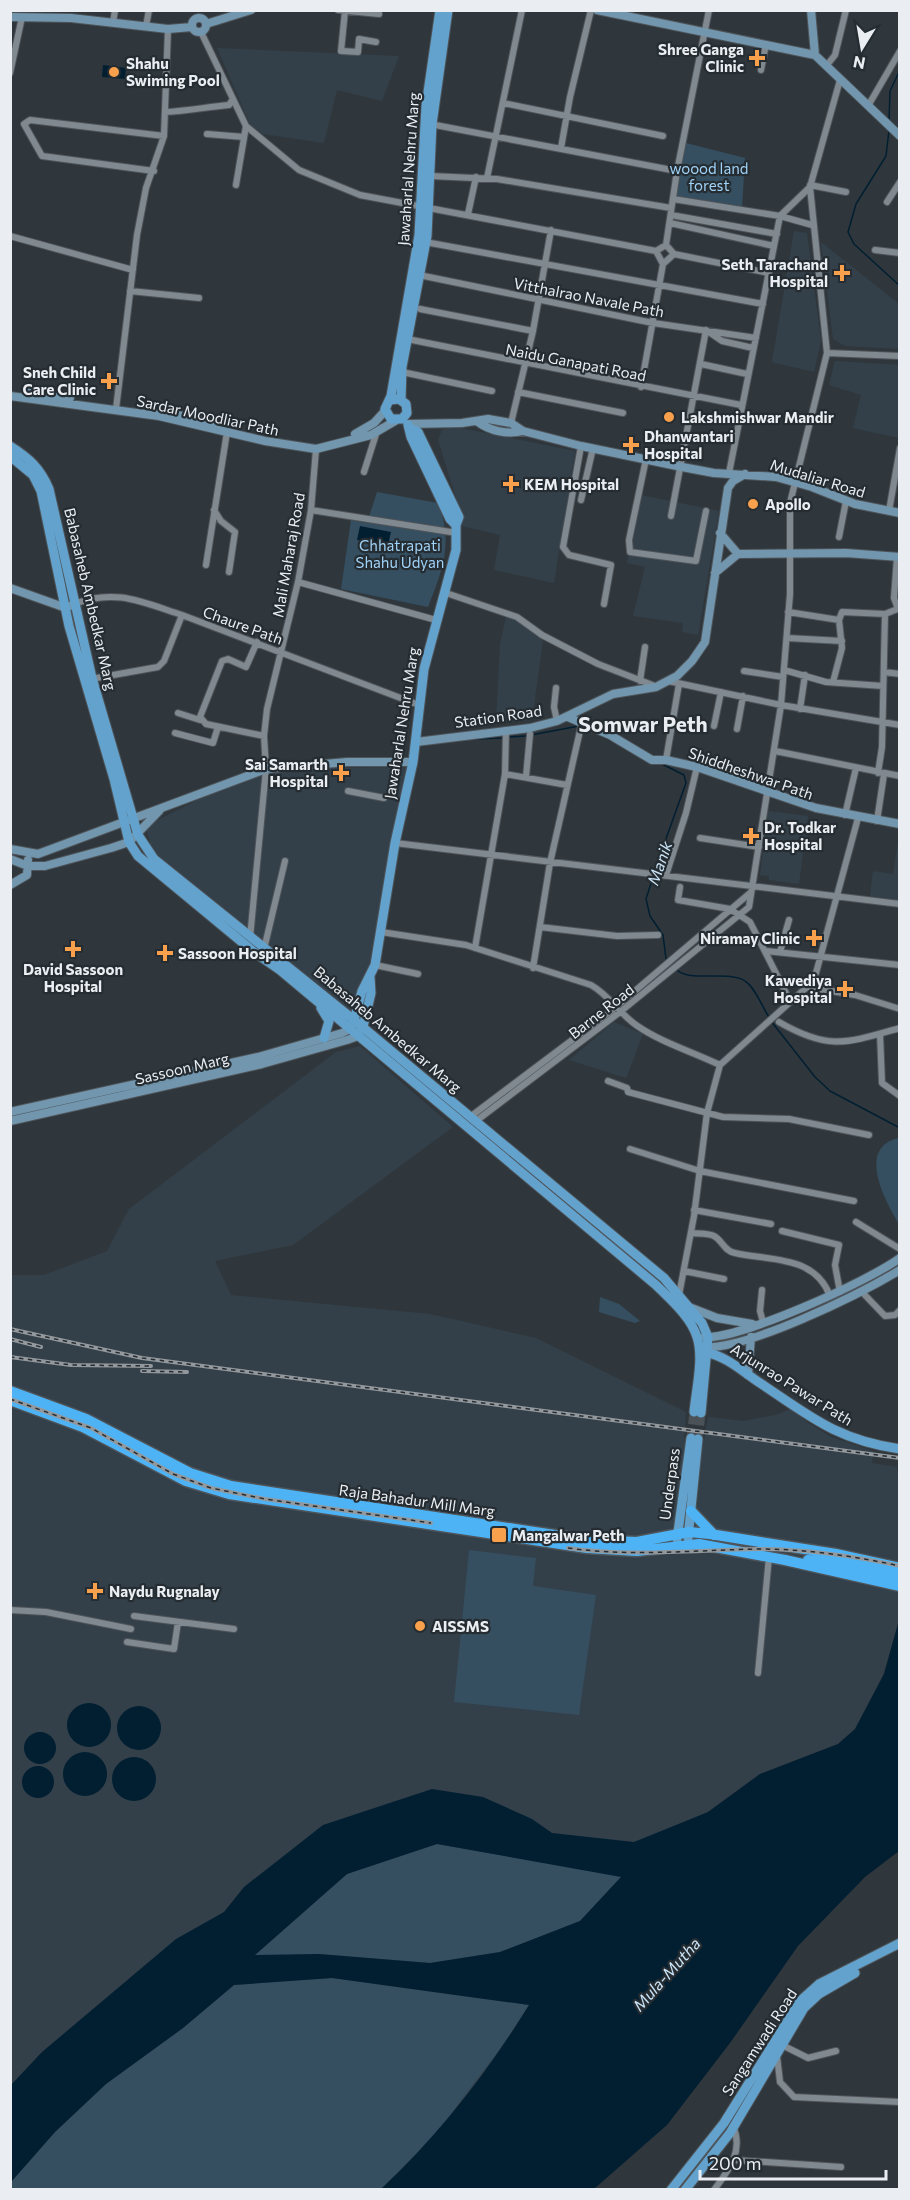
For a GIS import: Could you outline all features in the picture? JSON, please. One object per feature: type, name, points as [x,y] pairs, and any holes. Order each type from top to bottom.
[{"type":"highway","name":"Raja Bahadur Mill Marg","points":[[10,1391],[86,1419],[171,1464],[209,1479],[253,1491],[616,1551],[682,1545],[834,1563]]},
{"type":"highway","name":"Raja Bahadur Mill Marg","points":[[10,1400],[82,1427],[167,1472],[217,1491],[252,1499],[616,1542],[651,1540],[683,1533],[714,1535],[815,1556],[834,1563]]},
{"type":"highway","points":[[691,1511],[714,1535]]},
{"type":"highway","name":"Raja Bahadur Mill Marg","points":[[769,1557],[815,1556]]},
{"type":"highway","points":[[834,1563],[900,1568]]},
{"type":"highway","points":[[834,1563],[900,1577]]},
{"type":"highway","points":[[834,1563],[900,1586]]},
{"type":"main road","points":[[10,17],[72,14],[113,23],[168,29],[200,28],[251,10]]},
{"type":"main road","name":"Jawaharlal Nehru Marg","points":[[401,400],[407,339],[425,242],[428,124],[440,10]]},
{"type":"main road","name":"Jawaharlal Nehru Marg","points":[[390,400],[430,176],[428,124],[448,10]]},
{"type":"main road","points":[[597,10],[815,55],[900,136]]},
{"type":"main road","points":[[811,10],[815,55]]},
{"type":"main road","points":[[196,14],[193,22],[200,28]]},
{"type":"main road","name":"Sardar Moodliar Path","points":[[10,394],[176,413],[300,445],[367,436]]},
{"type":"main road","points":[[404,423],[388,417],[385,411],[390,400],[401,400],[407,408],[404,423],[456,529]]},
{"type":"main road","name":"Sardar Moodliar Path","points":[[116,406],[227,432],[316,449],[367,436],[404,423],[478,422],[489,419],[511,423],[523,431],[581,446],[681,467],[714,473],[729,473]]},
{"type":"main road","name":"Sardar Moodliar Path","points":[[367,436],[374,423],[385,411]]},
{"type":"main road","name":"Sardar Moodliar Path","points":[[478,422],[486,428],[513,434],[523,431]]},
{"type":"main road","name":"Babasaheb Ambedkar Marg","points":[[10,446],[27,456],[40,470],[49,489],[70,606]]},
{"type":"main road","name":"Babasaheb Ambedkar Marg","points":[[10,456],[33,475],[41,491],[114,778],[128,820],[129,842],[150,867],[317,1000],[352,1024]]},
{"type":"main road","points":[[714,473],[728,488],[733,481],[745,474]]},
{"type":"main road","name":"Mudaliar Road","points":[[729,473],[776,477],[846,501],[900,513]]},
{"type":"main road","name":"Station Road","points":[[416,742],[447,737],[505,735],[568,717],[613,694],[656,687],[677,675],[692,661],[705,642],[728,488]]},
{"type":"main road","name":"Jawaharlal Nehru Marg","points":[[361,1032],[371,993],[370,976],[375,965],[395,843],[413,762],[416,742],[412,702],[426,661],[431,619],[446,593],[456,550],[456,529]]},
{"type":"main road","points":[[720,533],[738,554]]},
{"type":"main road","points":[[715,573],[738,554],[846,553],[898,557]]},
{"type":"main road","points":[[10,588],[70,606]]},
{"type":"main road","name":"Shiddheshwar Path","points":[[568,717],[581,726],[632,746],[652,760],[666,760],[697,767],[816,808],[858,818],[900,824]]},
{"type":"main road","points":[[10,849],[38,854],[267,769],[347,762],[413,762]]},
{"type":"main road","points":[[10,859],[28,866],[45,866],[129,842],[160,810]]},
{"type":"main road","name":"Babasaheb Ambedkar Marg","points":[[128,820],[154,860],[264,949],[656,1285],[672,1301],[697,1336],[705,1353]]},
{"type":"main road","points":[[10,885],[27,875],[28,854]]},
{"type":"main road","points":[[352,1024],[362,990],[370,976]]},
{"type":"main road","points":[[317,1000],[329,1021],[324,1038]]},
{"type":"main road","name":"Sassoon Marg","points":[[10,1112],[258,1057],[324,1038],[352,1024]]},
{"type":"main road","name":"Babasaheb Ambedkar Marg","points":[[361,1032],[473,1119],[664,1278],[688,1307],[708,1337]]},
{"type":"main road","name":"Sassoon Marg","points":[[10,1120],[262,1064],[361,1032]]},
{"type":"main road","points":[[697,1336],[708,1337],[760,1324],[840,1292],[900,1258]]},
{"type":"main road","points":[[705,1353],[862,1292],[900,1270]]},
{"type":"main road","points":[[688,1307],[717,1318],[760,1324]]},
{"type":"main road","points":[[698,1413],[708,1337]]},
{"type":"main road","points":[[748,1375],[751,1337]]},
{"type":"main road","name":"Arjunrao Pawar Path","points":[[705,1353],[725,1358],[821,1424],[847,1438],[900,1449]]},
{"type":"main road","name":"Underpass","points":[[694,1438],[691,1511],[683,1533],[694,1438]]},
{"type":"main road","points":[[682,1545],[683,1533]]},
{"type":"main road","name":"Sangamwadi Road","points":[[671,2190],[726,2120],[786,2022],[809,1992],[819,1984],[900,1942]]},
{"type":"main road","name":"Sangamwadi Road","points":[[685,2190],[734,2127],[804,2007],[819,1994],[900,1949]]},
{"type":"street","points":[[113,23],[115,10]]},
{"type":"street","points":[[146,26],[149,10]]},
{"type":"street","points":[[338,10],[378,14]]},
{"type":"street","points":[[487,178],[522,10]]},
{"type":"street","points":[[561,148],[591,10]]},
{"type":"street","points":[[200,28],[246,126],[299,170],[360,195],[656,251],[666,244],[676,171],[709,10]]},
{"type":"street","points":[[827,64],[835,55],[846,10]]},
{"type":"street","points":[[345,11],[341,51],[358,52],[359,39],[376,42]]},
{"type":"street","points":[[10,73],[22,17]]},
{"type":"street","points":[[116,406],[132,270],[148,185],[164,136],[168,29]]},
{"type":"street","points":[[761,70],[766,44]]},
{"type":"street","points":[[868,106],[900,51]]},
{"type":"street","points":[[738,915],[749,907],[781,705],[787,638],[790,503],[826,353],[810,186],[840,80]]},
{"type":"street","points":[[165,112],[229,105],[233,99]]},
{"type":"street","points":[[503,103],[567,114],[663,136]]},
{"type":"street","points":[[154,171],[42,156],[24,124],[30,120],[164,136]]},
{"type":"street","points":[[428,124],[676,171]]},
{"type":"street","points":[[236,185],[246,126]]},
{"type":"street","points":[[207,134],[244,137]]},
{"type":"street","points":[[430,176],[487,178],[777,234]]},
{"type":"street","points":[[468,214],[476,177]]},
{"type":"street","points":[[887,202],[900,182]]},
{"type":"street","points":[[810,186],[846,192]]},
{"type":"street","points":[[729,473],[780,216],[810,186]]},
{"type":"street","points":[[673,199],[780,216],[812,225]]},
{"type":"street","points":[[670,223],[774,246]]},
{"type":"street","points":[[511,423],[533,331],[551,230]]},
{"type":"street","points":[[10,236],[132,270]]},
{"type":"street","points":[[425,242],[763,304]]},
{"type":"street","points":[[666,244],[674,254],[769,273]]},
{"type":"street","points":[[875,250],[900,253]]},
{"type":"street","points":[[656,251],[663,264]]},
{"type":"street","points":[[641,387],[663,264],[674,254]]},
{"type":"street","name":"Vitthalrao Navale Path","points":[[419,275],[653,323],[756,338]]},
{"type":"street","points":[[130,291],[199,298]]},
{"type":"street","points":[[420,309],[533,331]]},
{"type":"street","points":[[671,516],[706,330],[722,341],[753,348]]},
{"type":"street","name":"Naidu Ganapati Road","points":[[407,339],[741,405]]},
{"type":"street","points":[[826,353],[900,356]]},
{"type":"street","points":[[701,364],[747,374]]},
{"type":"street","points":[[402,372],[492,391]]},
{"type":"street","points":[[518,392],[623,413]]},
{"type":"street","points":[[206,565],[227,432]]},
{"type":"street","points":[[364,472],[367,436]]},
{"type":"street","points":[[581,446],[563,547],[569,555],[611,565],[604,604]]},
{"type":"street","points":[[581,500],[593,448]]},
{"type":"street","points":[[889,511],[900,448]]},
{"type":"street","name":"Mali Maharaj Road","points":[[250,938],[267,769],[264,736],[279,651],[298,582],[310,510],[316,449]]},
{"type":"street","points":[[646,459],[629,540],[630,552],[696,561],[706,511]]},
{"type":"street","points":[[839,537],[846,501]]},
{"type":"street","points":[[214,510],[221,521],[235,532],[229,572]]},
{"type":"street","points":[[310,510],[456,529]]},
{"type":"street","points":[[833,682],[842,641],[838,620],[842,612],[885,614],[899,608],[894,598],[898,557]]},
{"type":"street","points":[[298,582],[431,619]]},
{"type":"street","points":[[446,593],[517,617],[576,653],[656,687]]},
{"type":"street","points":[[70,606],[103,595],[140,601],[182,615]]},
{"type":"street","points":[[788,612],[838,620]]},
{"type":"street","points":[[876,821],[881,774],[885,614]]},
{"type":"street","name":"Chaure Path","points":[[88,679],[158,667],[164,661],[182,615],[412,702]]},
{"type":"street","points":[[787,638],[842,641]]},
{"type":"street","points":[[200,720],[222,661],[228,659],[246,667],[257,642]]},
{"type":"street","points":[[640,681],[645,647]]},
{"type":"street","points":[[744,671],[805,675],[815,680],[883,686]]},
{"type":"street","points":[[884,672],[900,674]]},
{"type":"street","points":[[800,709],[805,675]]},
{"type":"street","points":[[668,681],[800,709],[881,720],[900,725]]},
{"type":"street","points":[[666,760],[679,684]]},
{"type":"street","points":[[555,688],[554,707],[557,721]]},
{"type":"street","points":[[714,726],[721,692]]},
{"type":"street","points":[[737,729],[743,696]]},
{"type":"street","points":[[178,713],[206,724],[264,736]]},
{"type":"street","points":[[176,733],[213,743],[218,726]]},
{"type":"street","points":[[533,968],[550,863],[581,726]]},
{"type":"street","points":[[475,948],[505,774],[505,735]]},
{"type":"street","points":[[526,777],[530,735]]},
{"type":"street","points":[[775,751],[900,776]]},
{"type":"street","points":[[663,875],[686,813],[697,767]]},
{"type":"street","points":[[845,815],[856,768]]},
{"type":"street","points":[[505,774],[567,785]]},
{"type":"street","points":[[348,791],[384,798]]},
{"type":"street","points":[[679,1295],[691,1233],[707,1113],[720,1065],[762,1024],[807,987],[822,957],[858,818]]},
{"type":"street","points":[[700,838],[759,847]]},
{"type":"street","points":[[395,843],[900,904]]},
{"type":"street","points":[[264,949],[285,861]]},
{"type":"street","points":[[680,886],[678,900],[730,909],[750,922],[790,1001]]},
{"type":"street","name":"Barne Road","points":[[672,965],[730,909],[750,893]]},
{"type":"street","name":"Barne Road","points":[[473,1119],[618,1010],[738,915]]},
{"type":"street","points":[[780,952],[789,920]]},
{"type":"street","points":[[540,927],[616,936],[658,935]]},
{"type":"street","points":[[381,932],[475,948],[591,985],[603,992],[618,1010],[637,1026],[720,1065]]},
{"type":"street","points":[[766,951],[900,965]]},
{"type":"street","points":[[375,965],[418,974]]},
{"type":"street","points":[[807,987],[855,995],[900,1009]]},
{"type":"street","points":[[779,1022],[802,1035],[829,1042],[850,1042],[900,1028]]},
{"type":"street","points":[[880,1034],[882,1083],[900,1096]]},
{"type":"street","points":[[608,1081],[627,1088],[628,1092],[707,1113],[733,1118],[789,1119],[869,1135]]},
{"type":"street","points":[[630,1149],[700,1172],[854,1201]]},
{"type":"street","points":[[694,1210],[771,1224]]},
{"type":"street","points":[[856,1222],[900,1249]]},
{"type":"street","points":[[782,1231],[838,1245],[835,1265],[840,1292]]},
{"type":"street","points":[[691,1233],[714,1236],[733,1253],[778,1258],[814,1272],[825,1283],[830,1296]]},
{"type":"street","points":[[684,1270],[724,1279]]},
{"type":"street","points":[[760,1324],[762,1290]]},
{"type":"street","points":[[862,1292],[885,1316],[895,1315],[900,1310]]},
{"type":"street","points":[[758,1673],[769,1557]]},
{"type":"street","points":[[10,1610],[46,1612],[130,1629]]},
{"type":"street","points":[[134,1616],[234,1629]]},
{"type":"street","points":[[127,1642],[174,1648],[178,1622]]},
{"type":"street","points":[[782,2045],[808,2058],[836,2051]]},
{"type":"street","points":[[777,2054],[780,2082],[794,2097],[900,2102]]},
{"type":"street","points":[[714,2190],[734,2160],[739,2142],[734,2127],[726,2120]]},
{"type":"street","points":[[734,2160],[841,2168]]},
{"type":"shaded area","points":[[217,48],[399,56],[382,101],[337,90],[324,143],[263,134],[250,124]]},
{"type":"shaded area","name":"Seth Tarachand Hospital","points":[[794,231],[807,233],[821,341],[814,372],[772,362]]},
{"type":"shaded area","name":"Seth Tarachand Hospital","points":[[821,242],[899,304],[899,349],[845,346],[833,339]]},
{"type":"shaded area","points":[[835,361],[899,365],[899,438],[853,428],[861,395],[829,385]]},
{"type":"shaded area","name":"KEM Hospital","points":[[451,426],[575,451],[554,583],[494,570],[500,535],[462,526],[461,514],[438,440],[442,430]]},
{"type":"shaded area","points":[[641,495],[719,511],[698,635],[682,632],[683,623],[633,616],[645,567],[627,563]]},
{"type":"shaded area","points":[[506,616],[516,620],[543,640],[532,720],[496,723],[500,644]]},
{"type":"shaded area","points":[[412,767],[378,950],[353,1013],[154,859],[146,826],[213,792],[280,768]]},
{"type":"shaded area","points":[[768,811],[808,816],[799,884],[769,880],[769,876],[760,875]]},
{"type":"shaded area","points":[[899,836],[899,900],[870,896],[873,871],[893,874]]},
{"type":"shaded area","points":[[614,1022],[643,1034],[626,1078],[569,1060]]},
{"type":"shaded area","points":[[360,1046],[453,1127],[293,1245],[215,1261],[231,1295],[430,1314],[536,1338],[686,1412],[684,1438],[704,1441],[708,1417],[744,1421],[779,1414],[792,1408],[807,1422],[831,1437],[873,1451],[872,1463],[897,1467],[900,1500],[899,1620],[883,1675],[855,1729],[838,1744],[760,1774],[708,1812],[400,2189],[11,2190],[11,1275],[44,1275],[107,1251],[129,1209],[336,1052]]},
{"type":"green space","name":"woood land forest","points":[[686,143],[745,158],[742,208],[676,197]]},
{"type":"green space","name":"Chhatrapati Shahu Udyan","points":[[377,492],[438,503],[443,517],[446,544],[442,569],[428,607],[341,589],[351,520],[367,523]]},
{"type":"green space","points":[[900,1138],[899,1224],[882,1189],[876,1163],[879,1152],[886,1143]]},
{"type":"green space","points":[[600,1297],[619,1304],[640,1321],[635,1323],[599,1312]]},
{"type":"green space","points":[[469,1550],[536,1558],[533,1586],[596,1595],[579,1715],[454,1702]]},
{"type":"green space","points":[[437,1844],[622,1876],[580,1921],[500,1952],[430,1963],[319,1954],[254,1956],[347,1874]]},
{"type":"green space","points":[[332,1978],[529,2005],[500,2049],[435,2135],[381,2189],[11,2190],[11,2182],[55,2132],[106,2084],[183,2028],[234,1985]]},
{"type":"water","name":"Shahu Swiming Pool","points":[[103,65],[126,68],[125,79],[102,77]]},
{"type":"water","points":[[360,526],[391,532],[388,545],[357,540]]},
{"type":"water","name":"Mula-Mutha","points":[[899,1620],[899,1851],[865,1877],[798,1946],[730,2043],[667,2125],[594,2189],[381,2189],[402,2169],[461,2102],[497,2055],[529,2005],[332,1978],[234,1985],[183,2028],[106,2084],[55,2132],[11,2182],[11,2085],[42,2052],[176,1939],[224,1912],[244,1887],[323,1825],[432,1789],[483,1797],[532,1819],[552,1833],[634,1842],[708,1812],[760,1774],[838,1744],[855,1729],[884,1674]],"holes":[[[437,1844],[621,1877],[580,1921],[500,1952],[430,1963],[319,1954],[255,1955],[347,1874]]]},
{"type":"water","points":[[89,1703],[98,1704],[105,1709],[110,1716],[110,1734],[105,1741],[98,1746],[89,1747],[80,1746],[73,1741],[68,1734],[67,1725],[68,1716],[73,1709],[80,1704]]},
{"type":"water","points":[[139,1706],[148,1707],[155,1712],[160,1719],[160,1737],[155,1744],[148,1749],[139,1750],[130,1749],[123,1744],[118,1737],[117,1728],[118,1719],[123,1712],[130,1707]]},
{"type":"water","points":[[40,1732],[51,1737],[56,1748],[51,1759],[40,1764],[29,1759],[24,1748],[29,1737]]},
{"type":"water","points":[[85,1752],[94,1753],[101,1758],[106,1765],[106,1783],[101,1790],[94,1795],[85,1796],[76,1795],[69,1790],[64,1783],[63,1774],[64,1765],[69,1758],[76,1753]]},
{"type":"water","points":[[134,1757],[143,1758],[150,1763],[155,1770],[155,1788],[150,1795],[143,1800],[134,1801],[125,1800],[118,1795],[113,1788],[112,1779],[113,1770],[118,1763],[125,1758]]},
{"type":"water","points":[[38,1766],[49,1771],[54,1782],[49,1793],[38,1798],[27,1793],[22,1782],[27,1771]]},
{"type":"waterway","points":[[889,122],[890,91],[900,70]]},
{"type":"waterway","points":[[889,130],[886,156],[856,204],[848,232],[854,244],[900,286]]},
{"type":"waterway","name":"Manik","points":[[531,735],[579,726]]},
{"type":"waterway","name":"Manik","points":[[507,737],[526,736]]},
{"type":"waterway","name":"Manik","points":[[603,736],[612,741]]},
{"type":"waterway","name":"Manik","points":[[474,739],[502,738]]},
{"type":"waterway","name":"Manik","points":[[654,872],[686,783],[684,775],[660,763]]},
{"type":"waterway","name":"Manik","points":[[653,877],[646,899],[650,916],[663,935],[666,959]]},
{"type":"waterway","name":"Manik","points":[[676,969],[690,975],[729,976],[745,981],[755,992],[769,1017]]},
{"type":"waterway","name":"Manik","points":[[771,1021],[815,1077],[830,1091],[900,1128]]},
{"type":"tunnel","points":[[691,1438],[694,1412]]},
{"type":"tunnel","points":[[698,1439],[701,1413]]},
{"type":"railway","points":[[10,1329],[142,1358],[900,1458]]},
{"type":"railway","points":[[10,1339],[41,1347]]},
{"type":"railway","points":[[10,1357],[71,1365],[151,1366]]},
{"type":"railway","points":[[142,1371],[187,1372]]},
{"type":"railway","points":[[10,1399],[91,1428],[173,1474],[211,1488],[265,1499],[431,1523]]},
{"type":"railway","points":[[568,1548],[640,1553],[794,1550],[848,1556],[900,1566]]},
{"type":"place","name":"Shree Ganga Clinic","points":[[757,58]]},
{"type":"place","name":"Shahu Swiming Pool","points":[[114,72]]},
{"type":"place","name":"Seth Tarachand Hospital","points":[[842,273]]},
{"type":"place","name":"Sneh Child Care Clinic","points":[[109,381]]},
{"type":"place","name":"Lakshmishwar Mandir","points":[[669,417]]},
{"type":"place","name":"Dhanwantari Hospital","points":[[631,445]]},
{"type":"place","name":"KEM Hospital","points":[[511,484]]},
{"type":"place","name":"Apollo","points":[[753,504]]},
{"type":"place","name":"Sai Samarth Hospital","points":[[341,773]]},
{"type":"place","name":"Dr. Todkar Hospital","points":[[751,836]]},
{"type":"place","name":"Niramay Clinic","points":[[814,938]]},
{"type":"place","name":"David Sassoon Hospital","points":[[73,949]]},
{"type":"place","name":"Sassoon Hospital","points":[[165,953]]},
{"type":"place","name":"Kawediya Hospital","points":[[845,989]]},
{"type":"place","name":"Mangalwar Peth","points":[[499,1535]]},
{"type":"place","name":"Naydu Rugnalay","points":[[95,1591]]},
{"type":"place","name":"AISSMS","points":[[420,1626]]},
{"type":"district","name":"Somwar Peth","points":[[643,723]]}]
